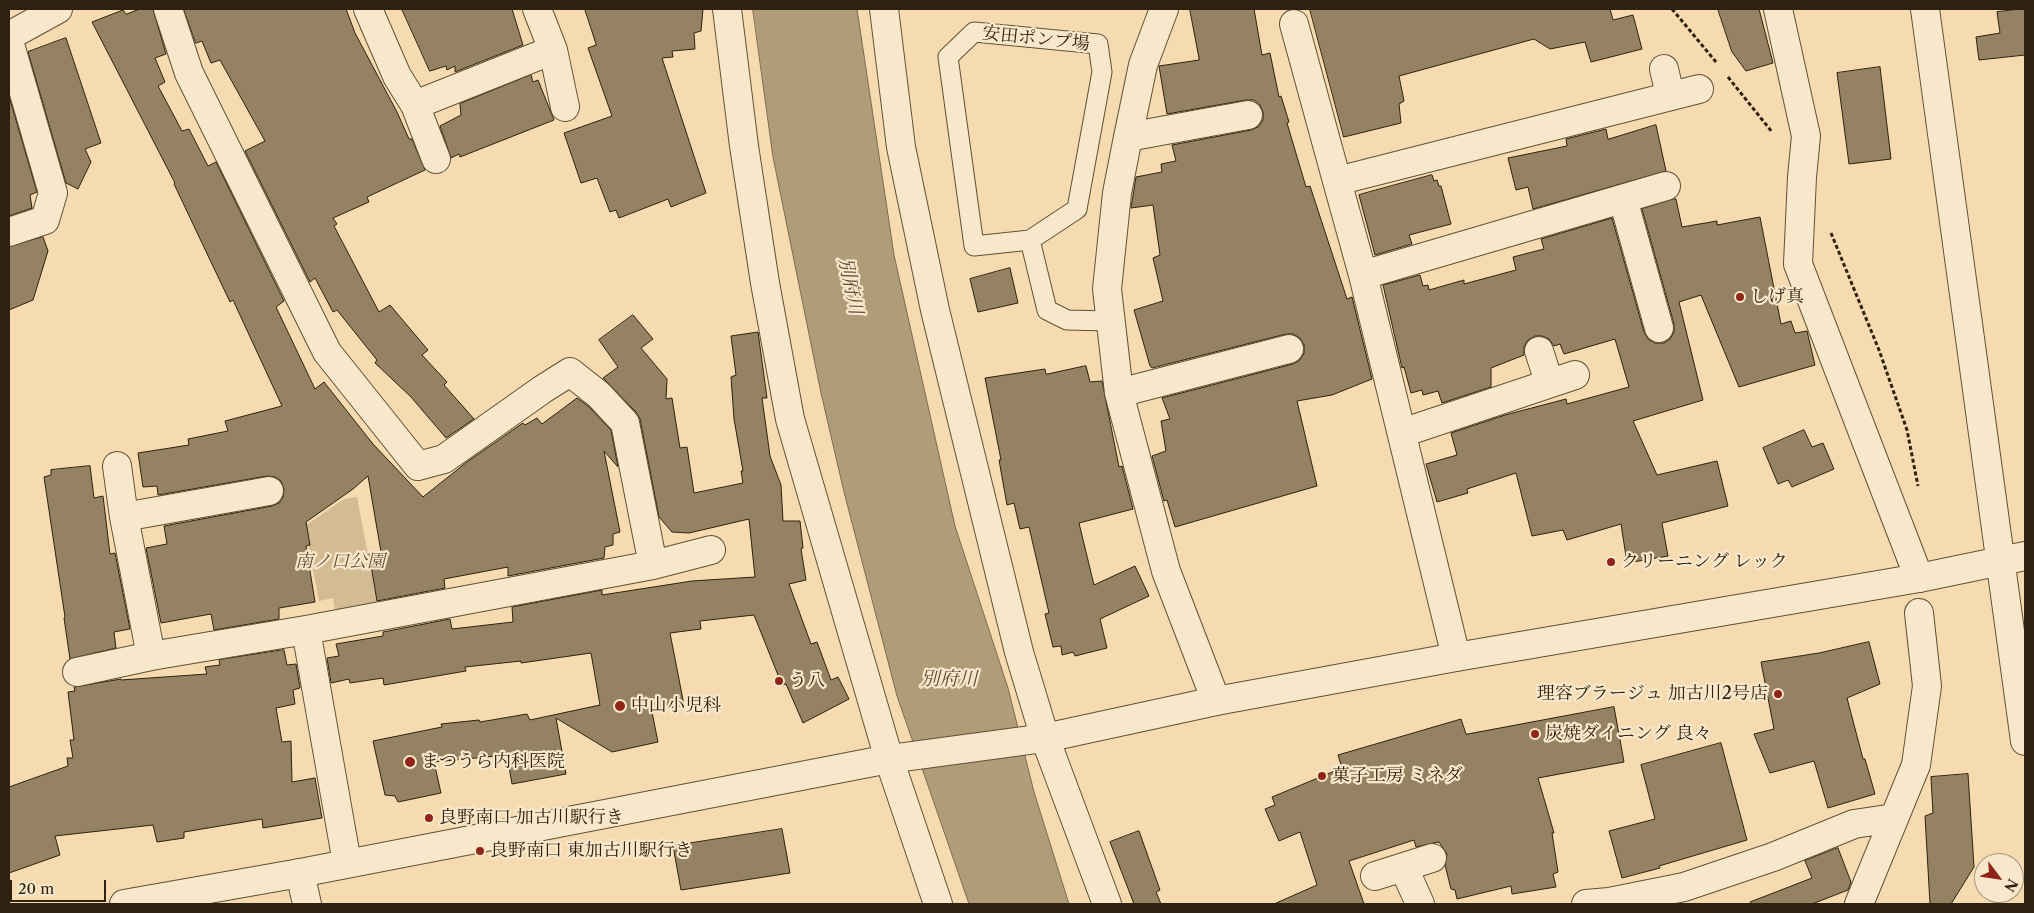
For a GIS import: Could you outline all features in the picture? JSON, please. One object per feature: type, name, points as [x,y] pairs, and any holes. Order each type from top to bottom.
[{"type":"street","points":[[9,36],[58,9]]},
{"type":"street","points":[[168,9],[189,73],[327,352],[418,466],[444,460],[543,389],[570,372],[599,395],[625,423],[653,565]]},
{"type":"street","points":[[368,9],[397,76],[415,105],[436,159]]},
{"type":"street","points":[[537,9],[553,50],[564,107]]},
{"type":"street","points":[[727,9],[744,146],[763,273],[790,419],[889,759],[938,904]]},
{"type":"street","points":[[884,9],[900,148],[935,310],[1020,652],[1045,738],[1107,904]]},
{"type":"street","points":[[1164,9],[1143,65],[1117,193],[1108,279],[1110,321],[1119,394],[1166,571],[1216,701]]},
{"type":"street","points":[[1778,9],[1806,136],[1798,264],[1919,578]]},
{"type":"street","points":[[1925,9],[2014,558],[2025,740]]},
{"type":"street","points":[[1294,24],[1363,274],[1456,657]]},
{"type":"street","points":[[9,41],[53,193],[45,220],[9,232]]},
{"type":"street","points":[[415,105],[553,50]]},
{"type":"street","points":[[1337,181],[1667,82],[1699,89]]},
{"type":"street","points":[[1128,137],[1248,115]]},
{"type":"street","points":[[1363,274],[1666,186]]},
{"type":"street","points":[[1623,199],[1658,328]]},
{"type":"street","points":[[1119,394],[1289,349]]},
{"type":"street","points":[[1540,351],[1549,382]]},
{"type":"street","points":[[1402,433],[1549,382],[1575,375]]},
{"type":"street","points":[[117,466],[124,517],[151,656]]},
{"type":"street","points":[[124,517],[270,491]]},
{"type":"street","points":[[77,672],[151,656],[306,630],[653,565],[711,550]]},
{"type":"street","points":[[124,904],[300,873],[889,759],[1045,738],[1216,701],[1456,657],[1919,578],[2014,558]]},
{"type":"street","points":[[1859,904],[1916,764],[1927,686],[1919,613]]},
{"type":"street","points":[[306,630],[347,863]]},
{"type":"street","points":[[1586,904],[1684,887],[1707,888],[1773,857],[1854,824],[1894,818]]},
{"type":"street","points":[[1375,876],[1432,858]]},
{"type":"street","points":[[1404,868],[1420,904]]},
{"type":"street","points":[[300,873],[307,904]]},
{"type":"lane","name":"安田ポンプ場","points":[[974,32],[1098,44],[1102,72],[1077,209],[1030,240],[974,246],[948,57],[974,32]]},
{"type":"lane","points":[[1030,240],[1047,310],[1068,320],[1110,321]]},
{"type":"green space","name":"南ノ口公園","points":[[357,497],[377,602],[335,610],[333,598],[319,601],[305,526],[344,499]]},
{"type":"water","name":"別府川","points":[[753,9],[857,9],[894,255],[955,526],[1008,688],[1034,792],[1069,904],[969,904],[897,696],[844,492],[821,393],[773,157]]},
{"type":"building","points":[[140,9],[153,9],[166,54],[155,58],[165,82],[158,86],[182,131],[189,129],[208,166],[216,162],[284,301],[276,307],[315,389],[324,382],[373,444],[423,497],[467,462],[523,423],[525,425],[537,418],[542,424],[577,398],[588,406],[611,430],[618,467],[604,451],[620,532],[613,534],[613,545],[605,547],[604,558],[508,576],[508,567],[444,579],[445,588],[377,601],[369,554],[381,552],[368,476],[353,489],[306,522],[310,545],[306,546],[315,602],[279,608],[279,619],[214,630],[211,614],[161,623],[146,548],[167,544],[164,526],[272,506],[279,503],[283,497],[284,489],[281,481],[275,477],[267,476],[158,495],[157,486],[143,487],[138,453],[189,445],[188,439],[228,431],[225,421],[282,406],[233,300],[230,302],[175,183],[92,22],[123,10],[126,14]]},
{"type":"building","points":[[184,9],[346,9],[355,33],[397,112],[409,139],[412,139],[425,170],[367,197],[369,202],[333,218],[337,224],[334,226],[379,312],[390,305],[428,350],[422,355],[447,382],[444,385],[474,419],[446,438],[411,397],[375,363],[377,360],[337,310],[333,312],[315,278],[310,282],[245,151],[265,141],[220,60],[211,63],[202,41],[196,43]]},
{"type":"building","points":[[402,9],[512,9],[523,45],[455,72],[455,66],[447,70],[446,66],[430,71]]},
{"type":"building","points":[[585,9],[703,9],[701,31],[694,33],[695,49],[672,51],[673,57],[662,58],[706,193],[671,207],[668,199],[619,218],[616,210],[610,212],[597,178],[581,183],[564,133],[612,116],[588,48],[596,45]]},
{"type":"building","points":[[1190,9],[1254,9],[1262,55],[1270,53],[1279,97],[1281,96],[1289,122],[1287,123],[1306,187],[1310,186],[1347,299],[1352,297],[1372,379],[1332,395],[1297,401],[1317,486],[1175,527],[1167,500],[1164,501],[1152,456],[1166,451],[1161,421],[1170,419],[1162,398],[1293,364],[1300,360],[1304,353],[1304,345],[1300,338],[1293,334],[1286,334],[1152,368],[1150,366],[1134,310],[1163,301],[1153,258],[1160,255],[1153,205],[1131,208],[1136,177],[1162,172],[1161,164],[1176,161],[1172,145],[1251,130],[1258,127],[1263,120],[1263,112],[1260,105],[1254,100],[1167,114],[1159,66],[1199,60]]},
{"type":"building","points":[[1310,9],[1610,9],[1613,20],[1633,15],[1642,49],[1591,62],[1585,42],[1550,49],[1534,39],[1399,76],[1404,101],[1399,104],[1401,123],[1344,137]]},
{"type":"building","points":[[1718,9],[1759,9],[1773,63],[1746,71],[1732,52]]},
{"type":"building","points":[[2025,9],[2025,55],[1979,60],[1976,37],[2000,33],[1997,12]]},
{"type":"building","points":[[66,38],[101,143],[85,149],[91,162],[78,189],[66,183],[28,52]]},
{"type":"building","points":[[1880,67],[1891,159],[1849,164],[1837,73]]},
{"type":"building","points":[[531,75],[533,82],[538,80],[554,120],[460,157],[459,154],[451,158],[440,126],[461,115],[460,104]]},
{"type":"building","points":[[9,96],[37,192],[30,195],[32,208],[9,216]]},
{"type":"building","points":[[1656,125],[1666,171],[1533,209],[1528,187],[1516,190],[1508,158],[1567,146],[1566,139],[1606,129],[1608,139]]},
{"type":"building","points":[[1432,175],[1434,181],[1437,180],[1439,186],[1441,186],[1451,224],[1409,235],[1412,244],[1375,255],[1359,195]]},
{"type":"building","points":[[1676,199],[1682,227],[1717,221],[1717,225],[1760,217],[1781,324],[1791,321],[1795,333],[1807,331],[1815,365],[1739,387],[1701,295],[1679,302],[1703,400],[1633,421],[1657,475],[1717,461],[1728,506],[1662,523],[1668,556],[1627,563],[1621,524],[1567,540],[1563,530],[1532,536],[1516,473],[1467,489],[1468,493],[1437,502],[1426,464],[1457,455],[1451,433],[1505,415],[1566,399],[1567,404],[1629,387],[1615,339],[1564,354],[1560,344],[1554,346],[1549,339],[1535,336],[1528,340],[1524,347],[1524,355],[1491,368],[1491,387],[1442,403],[1438,391],[1423,395],[1422,390],[1411,393],[1404,367],[1402,368],[1383,285],[1420,275],[1423,286],[1428,285],[1429,290],[1464,280],[1464,284],[1516,270],[1513,257],[1544,249],[1541,239],[1612,218],[1644,332],[1648,339],[1655,343],[1664,343],[1670,339],[1674,332],[1674,324],[1642,209]]},
{"type":"building","points":[[43,237],[48,251],[33,300],[9,310],[9,247]]},
{"type":"building","points":[[1010,268],[1018,303],[978,312],[970,279]]},
{"type":"building","points":[[633,315],[653,339],[641,348],[667,379],[666,399],[672,398],[680,448],[687,447],[694,493],[743,483],[741,471],[743,471],[734,419],[731,377],[736,375],[731,336],[758,332],[767,398],[762,398],[770,456],[781,485],[783,521],[800,521],[803,548],[801,549],[806,580],[789,584],[811,644],[817,642],[831,680],[838,677],[849,699],[803,723],[786,684],[782,685],[754,615],[700,621],[701,629],[670,633],[684,705],[652,712],[658,742],[612,752],[556,718],[566,774],[512,784],[507,755],[434,762],[441,793],[398,802],[395,796],[385,795],[373,741],[442,727],[441,724],[479,720],[480,722],[527,714],[530,720],[600,705],[591,653],[521,663],[521,661],[465,667],[466,671],[384,685],[383,678],[350,683],[349,679],[331,683],[327,658],[339,656],[336,644],[383,636],[383,632],[450,619],[452,629],[513,622],[512,607],[602,590],[602,595],[692,581],[755,577],[749,519],[689,533],[672,532],[659,517],[640,419],[636,412],[603,378],[618,367],[599,340]]},
{"type":"building","points":[[1086,366],[1090,382],[1102,381],[1119,467],[1122,466],[1133,509],[1079,523],[1094,585],[1135,566],[1149,596],[1100,619],[1107,648],[1075,656],[1073,652],[1062,655],[1061,646],[1053,647],[1045,614],[1049,613],[1029,527],[1020,529],[1014,503],[1007,505],[999,460],[1001,460],[985,378],[1045,369],[1046,374]]},
{"type":"building","points":[[1804,430],[1812,447],[1823,443],[1834,469],[1792,487],[1788,480],[1778,484],[1763,448]]},
{"type":"building","points":[[90,466],[94,498],[103,496],[110,554],[115,553],[130,629],[114,632],[116,648],[70,659],[44,477],[51,475],[51,470]]},
{"type":"building","points":[[1869,642],[1880,684],[1847,698],[1863,759],[1865,759],[1875,794],[1828,808],[1814,761],[1770,773],[1754,734],[1774,729],[1761,662],[1819,653]]},
{"type":"building","points":[[284,650],[287,665],[296,664],[300,688],[293,690],[295,704],[276,708],[282,742],[291,741],[292,782],[315,778],[322,818],[263,828],[262,819],[184,832],[184,838],[157,842],[153,825],[55,836],[60,855],[9,873],[9,787],[68,766],[67,758],[73,758],[70,740],[74,740],[68,692],[75,691],[74,687],[121,679],[207,674],[205,667],[220,665],[219,660]]},
{"type":"building","points":[[1614,707],[1624,762],[1538,778],[1554,833],[1552,833],[1558,872],[1553,874],[1556,887],[1512,894],[1511,886],[1457,899],[1455,890],[1451,889],[1445,865],[1447,854],[1439,842],[1416,847],[1414,840],[1349,861],[1364,904],[1274,904],[1317,885],[1300,832],[1279,841],[1265,809],[1275,805],[1272,797],[1342,768],[1338,755],[1461,719],[1466,734]]},
{"type":"building","points":[[1721,743],[1747,840],[1622,878],[1609,831],[1655,819],[1641,765]]},
{"type":"building","points":[[1968,774],[1974,867],[1951,904],[1930,904],[1925,816],[1933,813],[1931,777]]},
{"type":"building","points":[[782,829],[790,873],[681,890],[673,846]]},
{"type":"building","points":[[1139,831],[1160,890],[1156,892],[1161,904],[1134,904],[1110,842]]},
{"type":"building","points":[[1838,848],[1851,882],[1848,890],[1812,904],[1751,904],[1750,902],[1812,878],[1805,861]]},
{"type":"place","name":"しげ真","points":[[1740,297]]},
{"type":"place","name":"クリーニング レック","points":[[1611,562]]},
{"type":"place","name":"う八","points":[[779,681]]},
{"type":"place","name":"理容ブラージュ 加古川2号店","points":[[1778,694]]},
{"type":"place","name":"中山小児科","points":[[620,706]]},
{"type":"place","name":"炭焼ダイニング 良々","points":[[1535,734]]},
{"type":"place","name":"まつうら内科医院","points":[[410,762]]},
{"type":"place","name":"菓子工房 ミネダ","points":[[1322,776]]},
{"type":"place","name":"良野南口 加古川駅行き","points":[[429,818]]},
{"type":"place","name":"良野南口 東加古川駅行き","points":[[480,851]]}]
